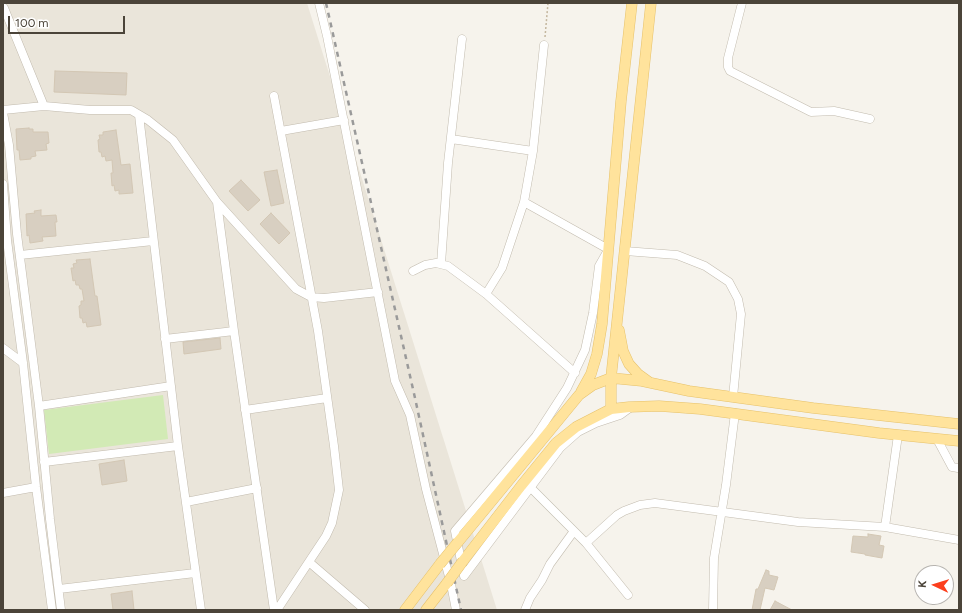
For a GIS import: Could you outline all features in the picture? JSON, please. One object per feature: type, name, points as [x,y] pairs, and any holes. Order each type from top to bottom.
[{"type":"main road","points":[[405,610],[440,564],[579,395],[591,374],[597,354],[602,324],[621,101],[632,3]]},
{"type":"main road","points":[[612,409],[611,378],[651,3]]},
{"type":"main road","points":[[608,250],[625,251]]},
{"type":"main road","points":[[618,316],[623,351],[629,364],[638,374],[650,383]]},
{"type":"main road","points":[[579,395],[593,385],[611,378],[650,383],[689,391],[814,408],[959,424]]},
{"type":"main road","points":[[426,610],[462,561],[556,443],[576,427],[612,409],[659,406],[734,413],[898,435],[959,441]]},
{"type":"street","points":[[11,3],[3,8],[44,106]]},
{"type":"street","points":[[319,3],[344,120],[395,381],[410,415],[426,489],[451,584],[456,610]]},
{"type":"street","points":[[742,3],[731,40],[728,58],[730,72],[811,112],[834,111],[870,119]]},
{"type":"street","points":[[441,264],[451,139],[462,39]]},
{"type":"street","points":[[486,294],[502,268],[524,202],[533,151],[544,45]]},
{"type":"street","points":[[274,96],[318,331],[339,490],[332,523],[326,536],[276,610]]},
{"type":"street","points":[[61,610],[39,406],[20,255],[9,146],[3,111],[44,106],[90,110],[131,110],[148,120],[173,140],[217,202],[296,289],[311,297],[324,298],[378,292]]},
{"type":"street","points":[[140,115],[170,386],[201,610]]},
{"type":"street","points":[[280,131],[344,120]]},
{"type":"street","points":[[451,139],[533,151]]},
{"type":"street","points":[[3,184],[7,240],[52,610]]},
{"type":"street","points":[[217,202],[245,410],[276,610]]},
{"type":"street","points":[[524,202],[608,250],[599,266],[593,313],[585,350],[567,388],[536,436],[455,531],[464,576],[560,448],[578,432],[596,423],[620,415],[632,407]]},
{"type":"street","points":[[20,255],[153,241]]},
{"type":"street","points":[[625,251],[677,255],[705,266],[729,282],[738,299],[741,314],[733,397]]},
{"type":"street","points":[[413,271],[425,265],[436,263],[448,266],[486,294],[574,373]]},
{"type":"street","points":[[165,339],[234,331]]},
{"type":"street","points":[[3,348],[23,363]]},
{"type":"street","points":[[39,406],[170,386]]},
{"type":"street","points":[[245,410],[327,398]]},
{"type":"street","points":[[713,610],[714,558],[722,511],[734,413]]},
{"type":"street","points":[[885,527],[898,435]]},
{"type":"street","points":[[937,439],[952,467],[958,468]]},
{"type":"street","points":[[44,462],[178,446]]},
{"type":"street","points":[[3,493],[36,487]]},
{"type":"street","points":[[186,502],[257,488]]},
{"type":"street","points":[[531,488],[586,543],[628,595]]},
{"type":"street","points":[[586,543],[617,515],[640,505],[662,503],[798,522],[885,527],[959,540]]},
{"type":"street","points":[[525,610],[530,598],[542,580],[550,564],[574,531]]},
{"type":"street","points":[[309,562],[366,610]]},
{"type":"street","points":[[59,589],[195,573]]},
{"type":"path","points":[[544,45],[548,3]]},
{"type":"shaded area","points":[[3,3],[307,3],[497,610],[3,610]]},
{"type":"green space","points":[[163,395],[168,439],[49,454],[44,410]]},
{"type":"building","points":[[55,71],[127,73],[126,95],[54,92]]},
{"type":"building","points":[[16,129],[33,129],[33,132],[48,132],[49,143],[46,144],[47,150],[35,151],[36,156],[31,157],[31,159],[20,160],[19,150],[17,150]]},
{"type":"building","points":[[116,130],[121,165],[130,164],[133,193],[119,194],[119,190],[115,191],[114,185],[112,186],[112,160],[106,161],[105,156],[102,157],[101,152],[99,152],[99,135],[103,135],[103,132]]},
{"type":"building","points":[[277,170],[284,203],[271,206],[264,172]]},
{"type":"building","points":[[241,180],[260,200],[248,211],[229,191]]},
{"type":"building","points":[[41,210],[41,216],[56,215],[56,236],[42,237],[43,241],[30,243],[29,235],[27,236],[26,214],[35,213],[34,211]]},
{"type":"building","points":[[271,213],[290,233],[279,244],[260,224]]},
{"type":"building","points":[[90,259],[101,325],[87,327],[86,322],[83,323],[82,318],[80,318],[79,306],[81,305],[81,301],[84,301],[82,289],[80,289],[79,285],[76,285],[75,280],[73,281],[71,268],[74,268],[73,264],[77,263],[76,260]]},
{"type":"building","points":[[220,338],[221,349],[184,354],[183,342]]},
{"type":"building","points":[[124,460],[127,481],[102,485],[99,464]]},
{"type":"building","points":[[868,534],[881,536],[879,545],[884,546],[882,558],[851,552],[853,536],[868,537]]},
{"type":"building","points":[[766,570],[769,571],[769,575],[778,577],[774,590],[765,588],[760,610],[752,610],[756,589],[758,589]]},
{"type":"building","points":[[132,591],[134,610],[113,610],[111,594]]},
{"type":"building","points":[[775,601],[792,610],[770,610]]},
{"type":"railway","points":[[326,3],[461,610]]}]
